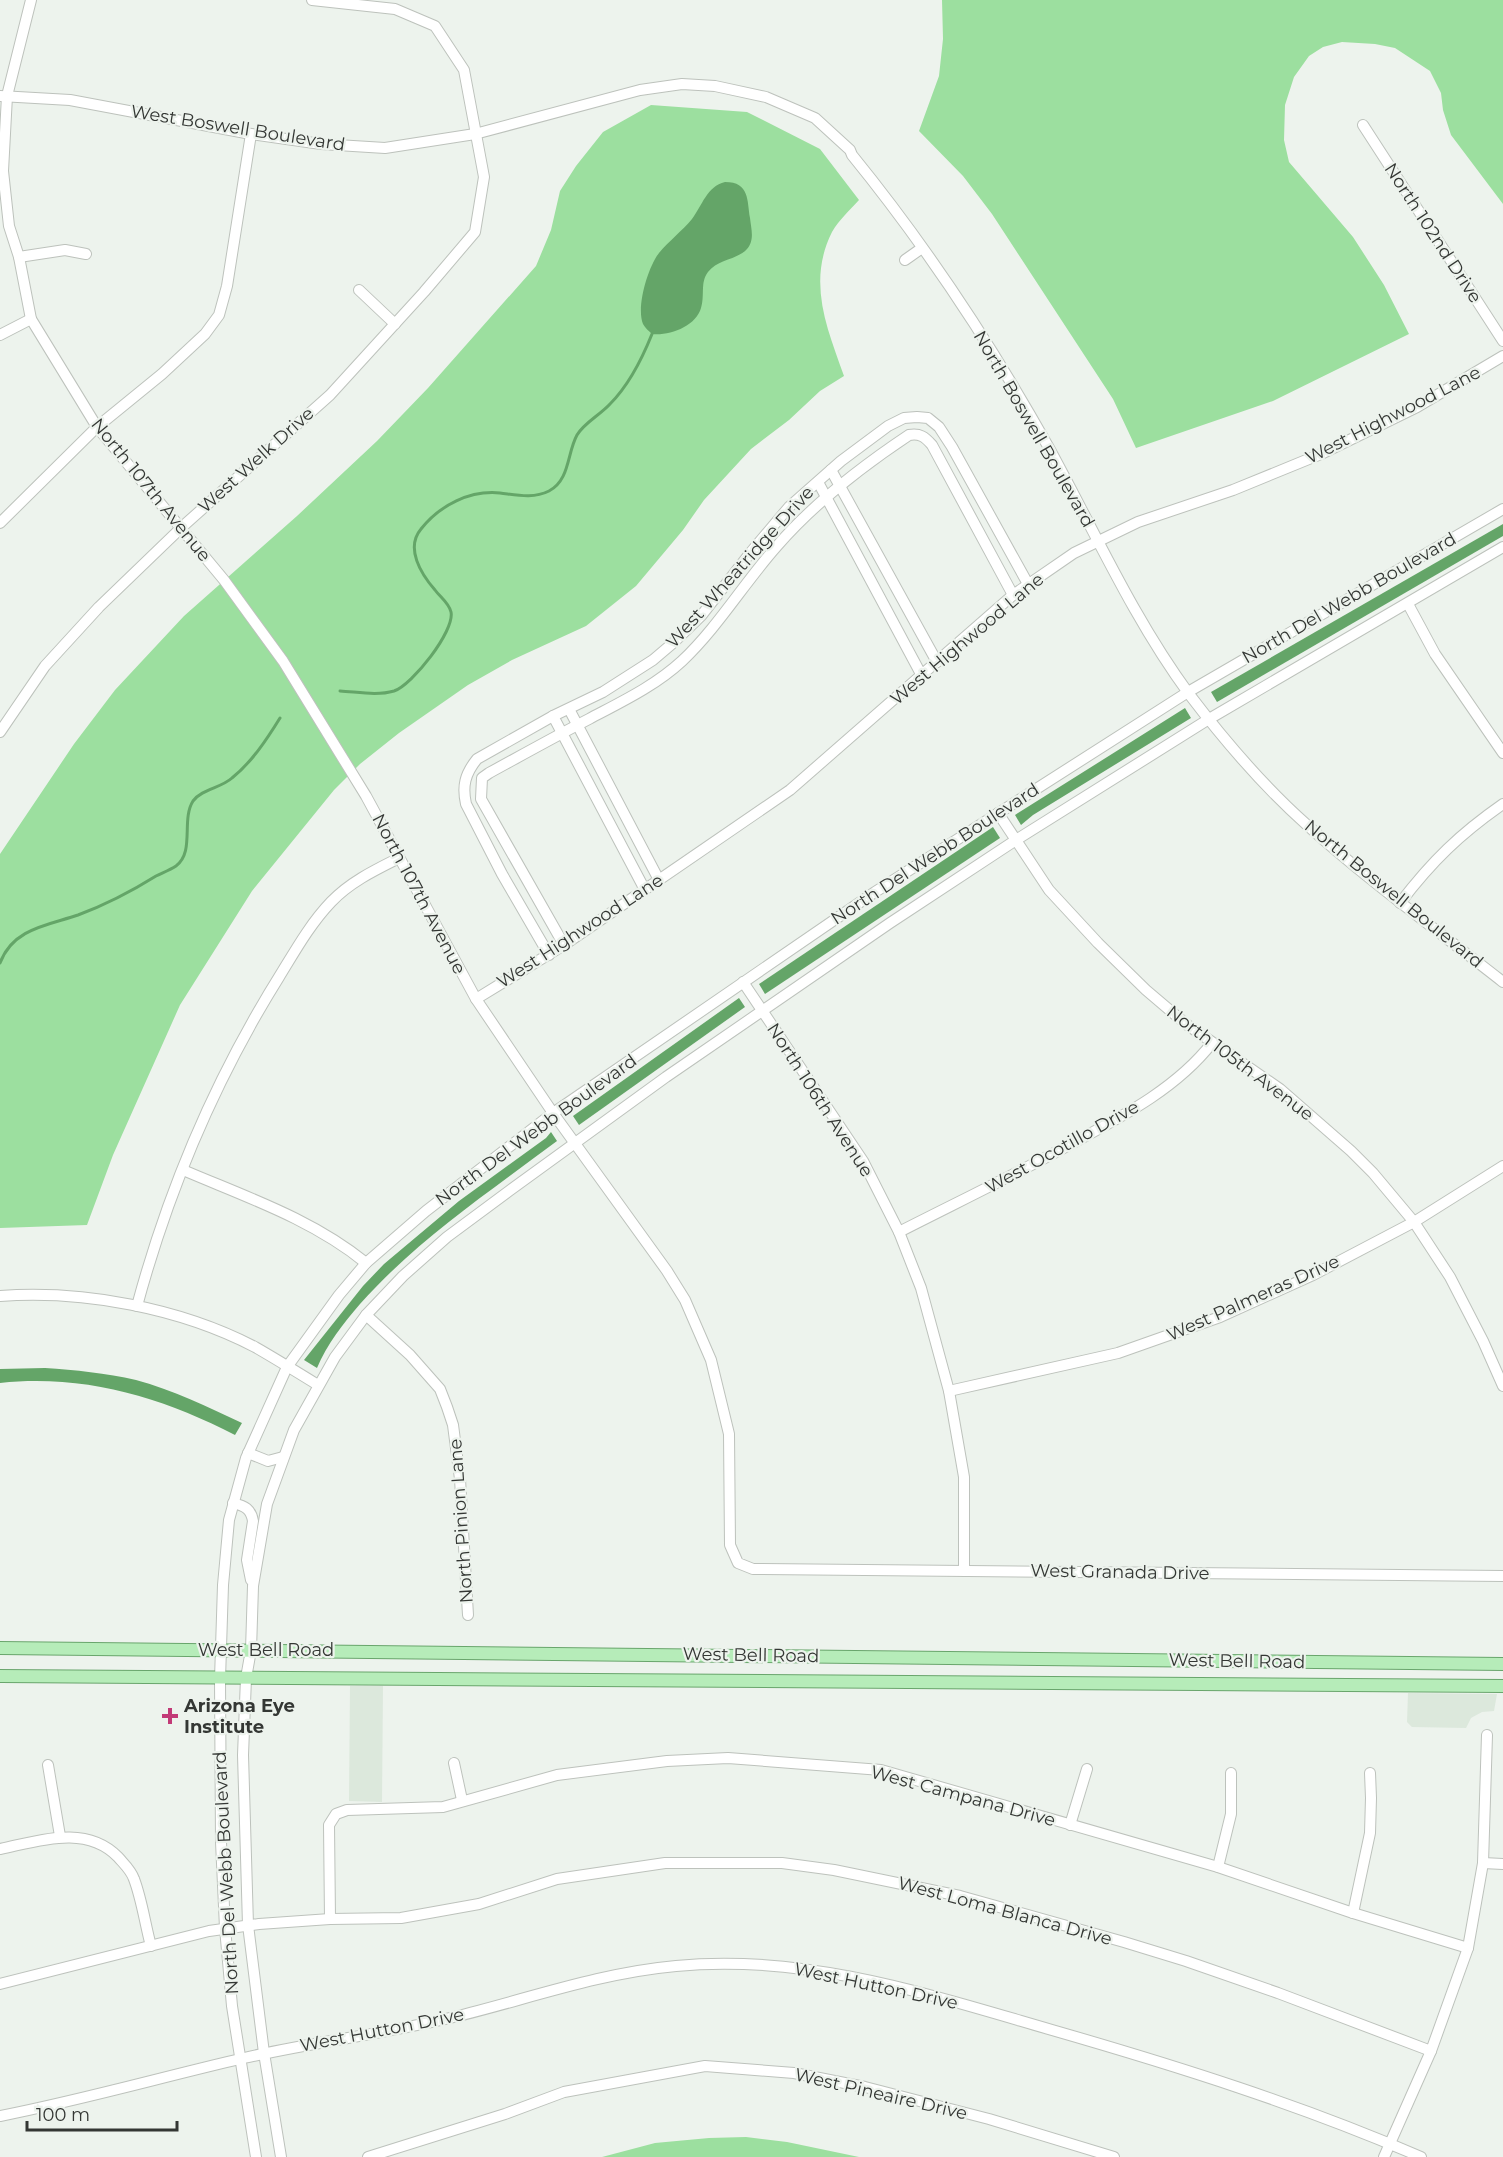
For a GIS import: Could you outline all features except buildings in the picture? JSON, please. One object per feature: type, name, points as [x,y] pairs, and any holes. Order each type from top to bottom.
[{"type":"main road","name":"West Bell Road","points":[[0,1648],[1503,1664]]},
{"type":"main road","name":"West Bell Road","points":[[0,1676],[1503,1686]]},
{"type":"street","name":"North 107th Avenue","points":[[31,0],[4,96],[3,171],[9,226],[19,257],[31,319],[97,427],[182,527],[283,661],[366,796],[476,999],[685,1300],[711,1360],[729,1434],[730,1545],[738,1563]]},
{"type":"street","name":"West Welk Drive","points":[[0,732],[45,666],[99,607],[182,527],[330,395],[475,232],[484,177],[464,70],[435,26],[395,9],[312,0]]},
{"type":"street","name":"North Boswell Boulevard","points":[[475,135],[640,90],[682,84],[715,86],[766,97],[815,118],[849,150],[922,248],[981,335],[1047,445],[1130,598],[1188,692],[1209,719],[1262,780],[1305,824],[1400,903],[1503,982]]},
{"type":"street","name":"West Boswell Boulevard","points":[[4,96],[70,99],[251,134],[321,144],[385,148],[475,135]]},
{"type":"street","name":"North 102nd Drive","points":[[1363,125],[1503,341]]},
{"type":"street","points":[[0,523],[97,427],[162,374],[205,334],[219,315],[227,286],[251,134]]},
{"type":"street","points":[[905,260],[922,248]]},
{"type":"street","points":[[19,257],[65,250],[86,254]]},
{"type":"street","points":[[359,290],[395,324]]},
{"type":"street","points":[[0,335],[31,319]]},
{"type":"street","name":"West Highwood Lane","points":[[476,999],[549,955],[790,790],[1013,595],[1074,553],[1138,522],[1233,490],[1321,454],[1417,407],[1503,356]]},
{"type":"street","name":"West Wheatridge Drive","points":[[549,955],[466,804],[463,792],[469,769],[477,759],[630,676],[673,643],[701,616],[789,507],[831,470],[888,426],[904,418],[928,418],[939,427],[952,447],[1028,585]]},
{"type":"street","name":"West Wheatridge Drive","points":[[564,945],[481,799],[482,778],[632,696],[658,680],[680,662],[725,614],[777,546],[865,464],[909,435],[917,434],[925,438],[932,445],[1013,595]]},
{"type":"street","points":[[831,470],[937,662]]},
{"type":"street","points":[[818,482],[922,675]]},
{"type":"street","name":"North Del Webb Boulevard","points":[[256,2157],[239,2059],[225,1928],[220,1842],[220,1679],[223,1585],[229,1520],[248,1453],[287,1367],[339,1295],[366,1263],[426,1211],[553,1113],[875,892],[1188,692],[1387,574],[1503,509]]},
{"type":"street","name":"North Del Webb Boulevard","points":[[281,2157],[264,2053],[248,1925],[243,1755],[253,1586],[267,1504],[294,1430],[335,1357],[366,1315],[403,1276],[447,1237],[761,1011],[1016,840],[1209,719],[1503,547]]},
{"type":"street","points":[[1408,604],[1435,654],[1503,753]]},
{"type":"street","points":[[569,709],[659,880]]},
{"type":"street","points":[[554,716],[645,890]]},
{"type":"street","points":[[1400,903],[1426,870],[1455,840],[1503,804]]},
{"type":"street","name":"North 105th Avenue","points":[[998,813],[1049,890],[1146,990],[1212,1043],[1280,1089],[1373,1173],[1414,1221],[1450,1277],[1503,1386]]},
{"type":"street","points":[[137,1306],[162,1224],[209,1108],[268,995],[307,932],[332,900],[364,876],[399,858]]},
{"type":"street","name":"North 106th Avenue","points":[[743,982],[853,1143],[899,1232],[921,1288],[949,1391],[964,1477],[964,1571]]},
{"type":"street","name":"West Ocotillo Drive","points":[[899,1232],[1115,1121],[1196,1063],[1212,1043]]},
{"type":"street","name":"West Palmeras Drive","points":[[949,1391],[1118,1353],[1228,1313],[1313,1275],[1414,1221],[1503,1166]]},
{"type":"street","points":[[183,1170],[303,1221],[366,1263]]},
{"type":"street","points":[[0,1296],[58,1295],[137,1306],[174,1316],[254,1347],[318,1386]]},
{"type":"street","name":"North Pinion Lane","points":[[366,1315],[410,1355],[440,1389],[447,1407],[453,1425],[459,1479],[468,1615]]},
{"type":"street","points":[[248,1453],[268,1461],[284,1457]]},
{"type":"street","points":[[233,1503],[249,1509],[252,1515],[247,1560],[253,1586]]},
{"type":"street","name":"West Granada Drive","points":[[738,1563],[753,1569],[1503,1576]]},
{"type":"street","points":[[1384,2157],[1388,2143],[1431,2051],[1468,1948],[1483,1863],[1487,1735]]},
{"type":"street","name":"West Campana Drive","points":[[330,1919],[329,1825],[336,1814],[347,1810],[443,1807],[557,1775],[667,1761],[728,1758],[881,1770],[1218,1867],[1353,1913],[1468,1948]]},
{"type":"street","points":[[454,1763],[462,1800]]},
{"type":"street","points":[[48,1765],[60,1836]]},
{"type":"street","points":[[1070,1825],[1087,1769]]},
{"type":"street","points":[[1218,1867],[1231,1814],[1231,1773]]},
{"type":"street","points":[[1353,1913],[1370,1833],[1370,1773]]},
{"type":"street","points":[[0,1849],[60,1836],[82,1838],[100,1844],[115,1854],[134,1878],[151,1946]]},
{"type":"street","name":"West Loma Blanca Drive","points":[[0,1984],[225,1928],[330,1919],[401,1918],[479,1904],[557,1879],[664,1863],[782,1863],[834,1870],[960,1896],[1125,1942],[1278,1993],[1431,2051]]},
{"type":"street","points":[[1483,1863],[1503,1864]]},
{"type":"street","name":"West Hutton Drive","points":[[0,2116],[69,2102],[264,2053],[448,2019],[606,1976],[676,1966],[762,1965],[863,1980],[1000,2015],[1161,2061],[1256,2092],[1421,2157]]},
{"type":"street","name":"West Pineaire Drive","points":[[368,2157],[505,2114],[564,2092],[705,2066],[794,2073],[865,2087],[990,2119],[1114,2157]]},
{"type":"shaded area","points":[[942,0],[1503,0],[1503,204],[1451,135],[1443,110],[1441,93],[1430,71],[1395,48],[1375,44],[1342,42],[1323,47],[1309,56],[1294,77],[1285,105],[1284,140],[1289,162],[1353,237],[1384,285],[1409,334],[1273,401],[1136,448],[1113,399],[992,214],[963,176],[919,131],[939,76],[943,39]]},
{"type":"shaded area","points":[[651,105],[747,112],[820,149],[859,200],[832,232],[821,269],[822,305],[844,376],[820,391],[789,420],[751,449],[704,500],[683,530],[636,586],[586,626],[512,660],[468,685],[399,733],[360,764],[334,790],[252,891],[180,1005],[113,1155],[87,1225],[0,1228],[0,854],[74,744],[115,690],[184,616],[297,516],[377,441],[428,388],[536,266],[551,230],[560,191],[576,166],[603,132]]},
{"type":"shaded area","points":[[725,182],[739,185],[746,194],[752,230],[749,245],[743,253],[717,264],[708,272],[704,280],[701,308],[694,320],[681,329],[652,334],[643,324],[641,308],[644,287],[655,259],[692,219],[709,192]]},
{"type":"shaded area","points":[[1503,524],[1503,536],[1217,702],[1211,692]]},
{"type":"shaded area","points":[[1185,708],[1191,718],[1033,815],[1021,825],[1015,815]]},
{"type":"shaded area","points":[[993,827],[1000,838],[765,994],[759,984]]},
{"type":"shaded area","points":[[739,998],[745,1007],[579,1125],[573,1116]]},
{"type":"shaded area","points":[[551,1132],[557,1141],[429,1238],[382,1281],[342,1327],[317,1368],[304,1360],[363,1286],[384,1264],[459,1201],[546,1138]]},
{"type":"shaded area","points":[[45,1368],[113,1375],[136,1380],[177,1394],[242,1423],[235,1435],[207,1421],[150,1399],[92,1385],[31,1381],[0,1383],[0,1369]]},
{"type":"shaded area","points":[[350,1686],[383,1686],[382,1802],[349,1801]]},
{"type":"shaded area","points":[[1408,1693],[1497,1694],[1494,1711],[1482,1712],[1471,1718],[1466,1728],[1412,1727],[1407,1722]]},
{"type":"shaded area","points":[[746,2137],[787,2142],[859,2157],[602,2157],[655,2143]]},
{"type":"waterway","points":[[340,691],[374,693],[394,691],[402,687],[421,668],[446,632],[451,612],[420,569],[414,544],[416,536],[429,520],[446,506],[467,497],[489,493],[537,495],[556,486],[564,473],[577,435],[623,389],[652,334]]},
{"type":"waterway","points":[[0,963],[6,951],[23,935],[44,925],[98,907],[176,866],[185,853],[188,817],[193,801],[239,772],[259,750],[280,718]]},
{"type":"place","name":"Arizona Eye Institute","points":[[170,1716]]}]
